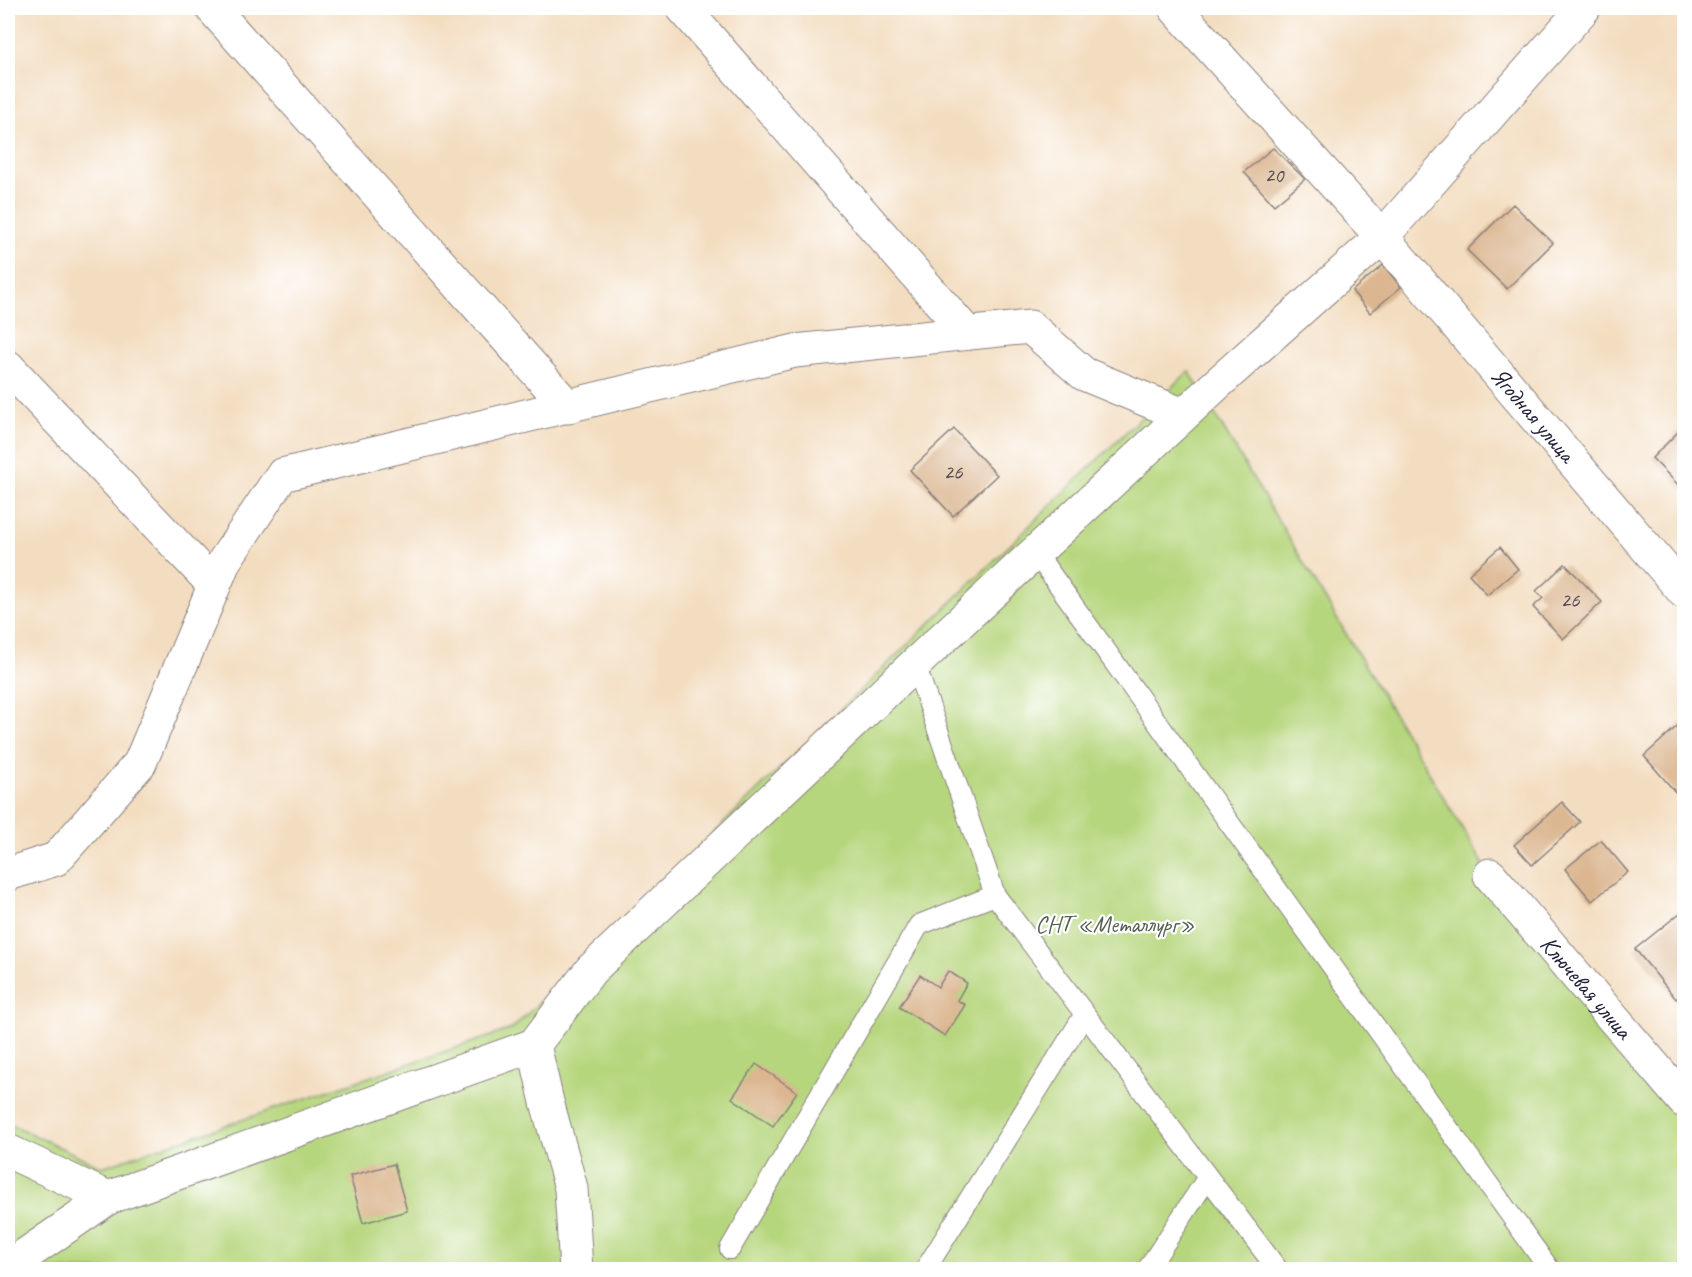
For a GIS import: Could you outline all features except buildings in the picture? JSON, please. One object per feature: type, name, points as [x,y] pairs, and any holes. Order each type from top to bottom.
[{"type":"street","points":[[212,8],[568,407]]},
{"type":"street","points":[[683,8],[967,333]]},
{"type":"street","name":"Ягодная улица","points":[[1175,8],[1382,237],[1684,592]]},
{"type":"street","points":[[8,1267],[108,1198],[534,1045],[591,970],[1035,552],[1183,415],[1382,237],[1584,8]]},
{"type":"street","points":[[8,874],[56,860],[140,763],[225,560],[282,475],[795,351],[1030,327],[1084,374],[1183,415]]},
{"type":"street","points":[[8,367],[214,585]]},
{"type":"street","name":"Ключевая улица","points":[[1490,875],[1684,1101]]},
{"type":"street","points":[[534,1045],[571,1188],[576,1269]]},
{"type":"street","points":[[8,1151],[108,1198]]},
{"type":"lane","points":[[1035,552],[1550,1269]]},
{"type":"lane","points":[[915,664],[995,895],[1278,1269]]},
{"type":"lane","points":[[730,1249],[919,925],[995,895]]},
{"type":"lane","points":[[925,1269],[1085,1014]]},
{"type":"lane","points":[[1147,1269],[1208,1176]]},
{"type":"green space","name":"СНТ «Металлург»","points":[[1189,371],[1490,875],[1684,1100],[1684,1269],[8,1270],[8,1123],[102,1167],[512,1029]]}]
